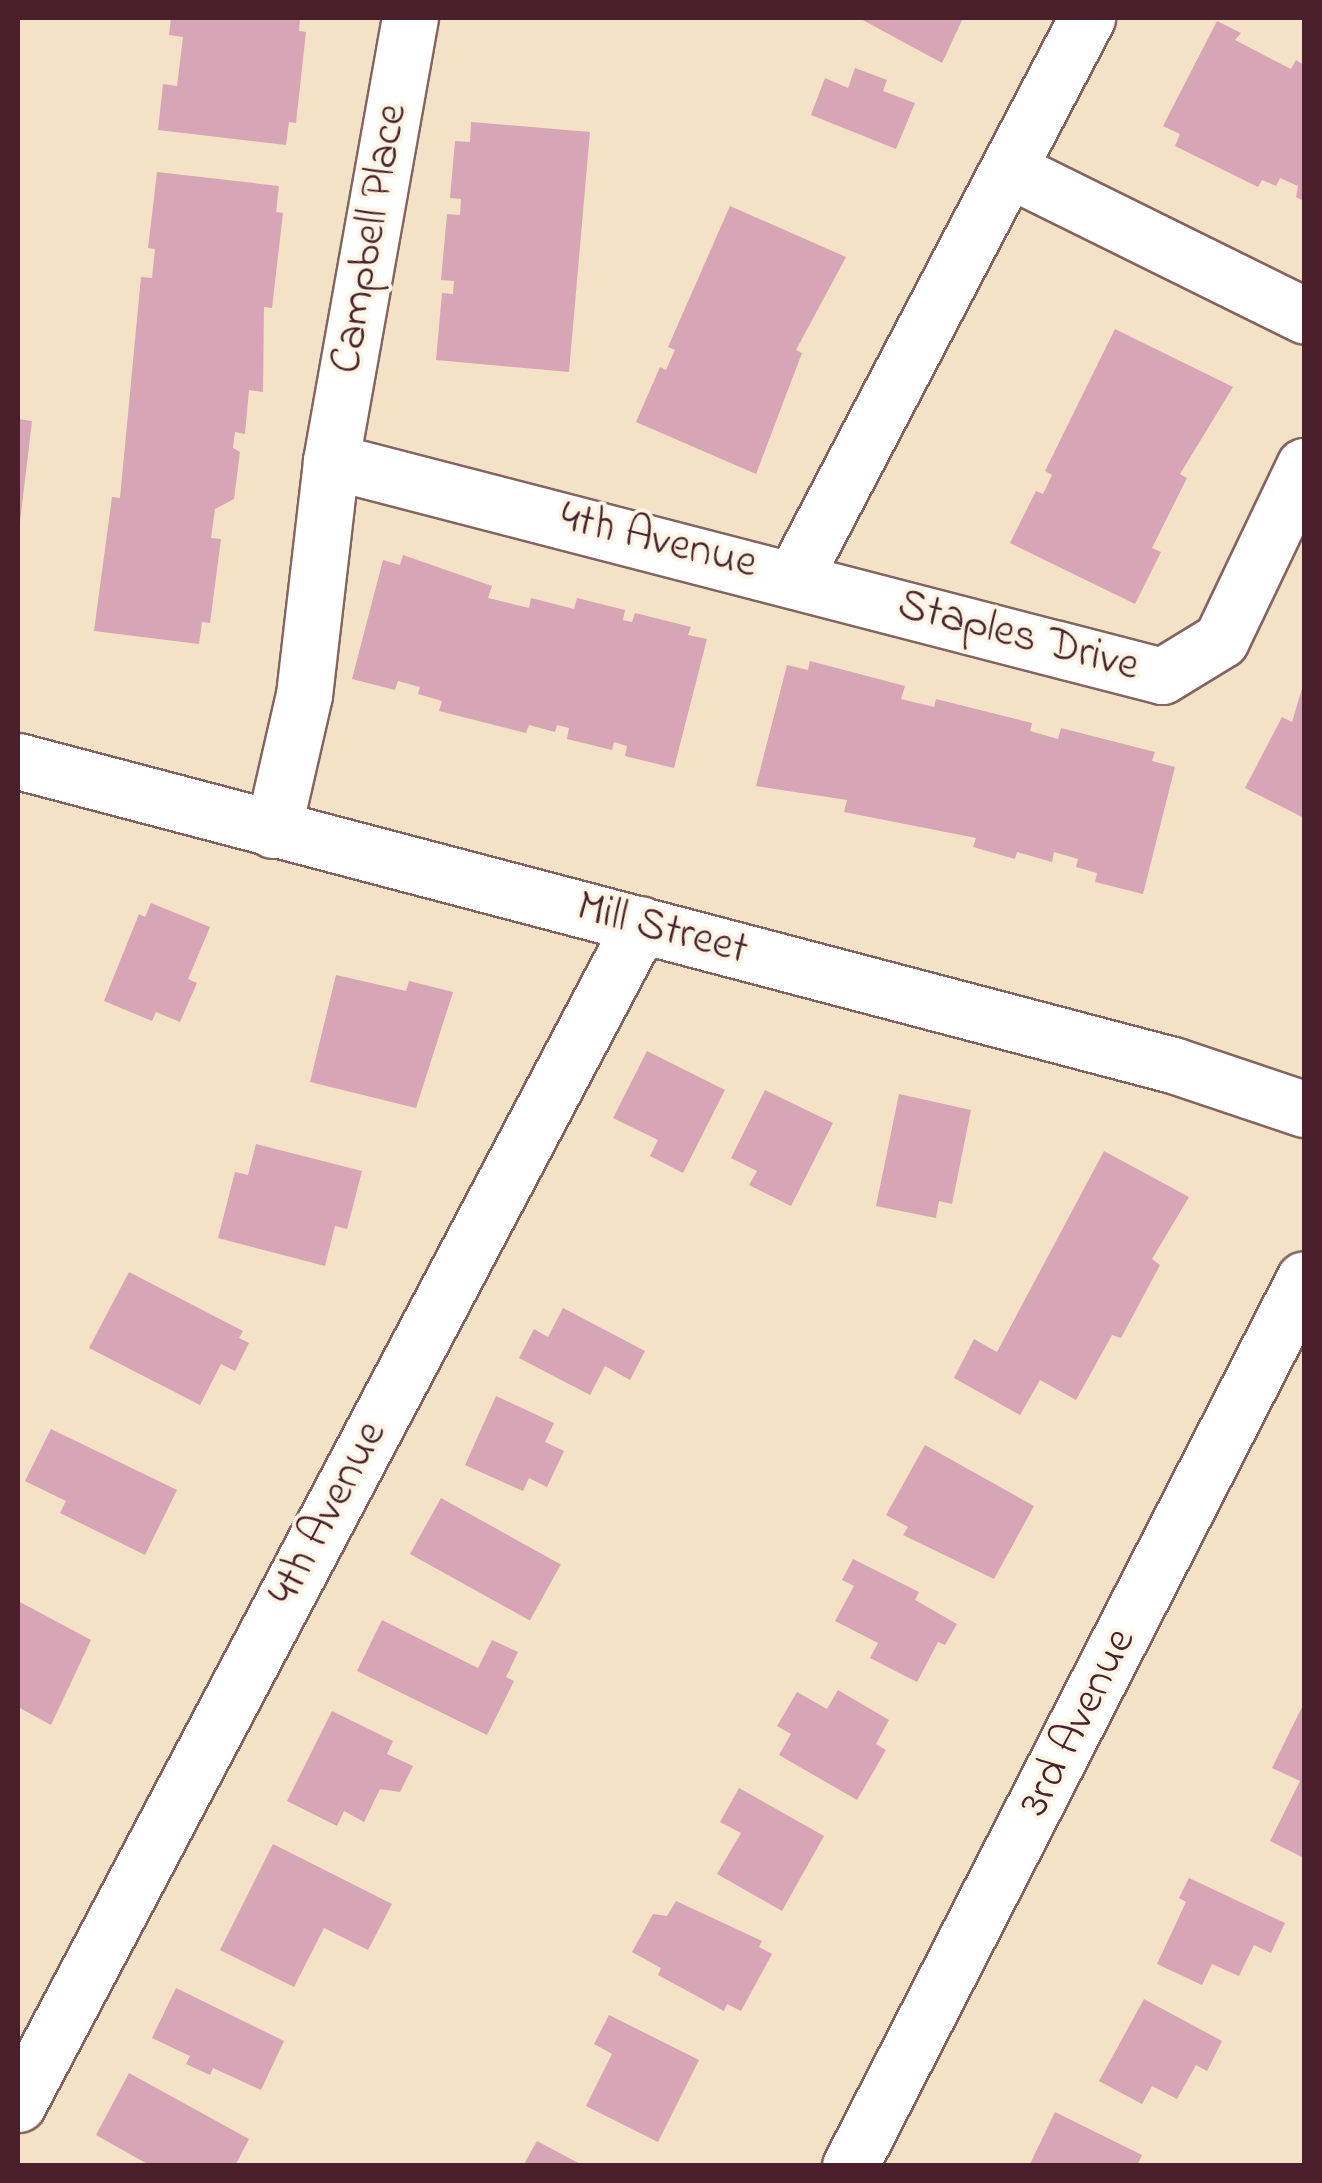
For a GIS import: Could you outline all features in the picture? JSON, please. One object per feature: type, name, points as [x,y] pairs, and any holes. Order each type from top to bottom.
[{"type":"street","name":"Campbell Place","points":[[331,460],[410,18]]},
{"type":"street","name":"4th Avenue","points":[[331,460],[794,576],[1012,171],[1087,18]]},
{"type":"street","points":[[1012,171],[1304,314]]},
{"type":"street","points":[[273,830],[304,695],[331,460]]},
{"type":"street","name":"Staples Drive","points":[[794,576],[1162,676],[1221,640],[1304,466]]},
{"type":"street","name":"Mill Street","points":[[18,761],[1173,1065],[1304,1109]]},
{"type":"street","name":"4th Avenue","points":[[18,2104],[641,924]]},
{"type":"street","name":"3rd Avenue","points":[[850,2166],[1304,1279]]},
{"type":"building","points":[[171,18],[300,18],[299,31],[306,32],[296,123],[289,122],[286,145],[158,130],[163,84],[177,86],[183,37],[169,35]]},
{"type":"building","points":[[859,18],[963,18],[942,63]]},
{"type":"building","points":[[1217,21],[1241,33],[1235,40],[1291,69],[1296,60],[1304,65],[1304,201],[1296,197],[1298,186],[1280,178],[1276,186],[1262,180],[1258,187],[1175,146],[1180,134],[1163,126]]},
{"type":"building","points":[[855,68],[887,80],[883,91],[915,103],[896,149],[811,115],[825,78],[848,88]]},
{"type":"building","points":[[471,122],[590,132],[569,372],[436,360],[442,293],[453,294],[454,281],[441,280],[447,214],[460,215],[461,199],[450,198],[455,141],[470,142]]},
{"type":"building","points":[[157,172],[279,186],[276,212],[283,213],[272,308],[264,307],[263,392],[249,390],[245,434],[235,432],[233,448],[240,452],[234,499],[215,509],[211,538],[221,539],[210,623],[202,622],[199,644],[94,631],[112,497],[120,498],[141,277],[152,278],[155,249],[148,248]]},
{"type":"building","points":[[730,206],[846,257],[796,350],[802,353],[756,474],[636,422],[660,367],[666,370],[675,350],[668,347]]},
{"type":"building","points":[[1115,329],[1233,387],[1180,474],[1187,478],[1152,548],[1161,552],[1135,604],[1010,543],[1036,491],[1043,494],[1052,475],[1045,471]]},
{"type":"building","points":[[18,419],[32,421],[20,522],[18,522]]},
{"type":"building","points":[[403,555],[492,586],[488,598],[529,608],[531,598],[574,609],[577,598],[625,610],[623,620],[632,622],[635,613],[691,627],[688,635],[707,639],[674,768],[625,756],[627,746],[614,742],[612,750],[567,739],[569,728],[557,725],[555,732],[529,725],[526,733],[439,711],[442,701],[418,694],[420,687],[398,681],[395,690],[352,679],[383,560],[400,565]]},
{"type":"building","points":[[810,661],[905,686],[901,699],[934,707],[936,699],[1032,723],[1030,731],[1058,739],[1061,728],[1155,752],[1152,761],[1175,767],[1143,894],[1095,882],[1097,873],[1076,867],[1078,859],[1054,852],[1052,862],[1017,852],[1015,859],[973,847],[976,838],[844,812],[847,800],[756,786],[787,665],[808,670]]},
{"type":"building","points":[[1304,682],[1304,818],[1245,788],[1282,717],[1292,722]]},
{"type":"building","points":[[151,903],[210,927],[188,979],[197,983],[180,1022],[156,1012],[152,1021],[104,1001],[139,914],[145,917]]},
{"type":"building","points":[[336,975],[406,991],[409,981],[453,992],[416,1108],[310,1082]]},
{"type":"building","points":[[647,1051],[725,1090],[683,1173],[650,1156],[658,1140],[613,1118]]},
{"type":"building","points":[[765,1090],[833,1123],[791,1206],[749,1185],[757,1171],[731,1158]]},
{"type":"building","points":[[899,1094],[971,1110],[952,1204],[939,1201],[936,1218],[876,1206]]},
{"type":"building","points":[[256,1144],[362,1171],[347,1229],[335,1226],[325,1266],[218,1238],[235,1172],[248,1175]]},
{"type":"building","points":[[1104,1151],[1189,1197],[1152,1259],[1160,1265],[1121,1338],[1112,1335],[1076,1400],[1040,1380],[1020,1415],[954,1378],[974,1339],[997,1352]]},
{"type":"building","points":[[129,1272],[243,1331],[239,1338],[249,1343],[235,1371],[221,1364],[200,1405],[89,1348]]},
{"type":"building","points":[[563,1308],[645,1351],[630,1380],[605,1366],[590,1395],[519,1358],[534,1329],[548,1337]]},
{"type":"building","points":[[496,1396],[554,1423],[545,1442],[564,1451],[547,1487],[529,1478],[523,1491],[465,1465]]},
{"type":"building","points":[[51,1429],[177,1490],[145,1555],[60,1513],[66,1501],[25,1481]]},
{"type":"building","points":[[925,1445],[1034,1506],[994,1579],[903,1535],[908,1527],[886,1515]]},
{"type":"building","points":[[441,1498],[561,1564],[530,1620],[410,1554]]},
{"type":"building","points":[[853,1559],[919,1592],[915,1600],[957,1624],[945,1645],[938,1642],[917,1682],[870,1658],[878,1643],[835,1621],[854,1586],[842,1580]]},
{"type":"building","points":[[18,1601],[91,1640],[51,1725],[18,1707]]},
{"type":"building","points":[[382,1620],[478,1668],[492,1640],[518,1652],[506,1677],[514,1681],[487,1735],[357,1671]]},
{"type":"building","points":[[838,1690],[889,1720],[876,1744],[886,1750],[857,1800],[779,1755],[791,1734],[777,1726],[797,1692],[827,1709]]},
{"type":"building","points":[[1304,1703],[1304,1858],[1270,1841],[1300,1781],[1272,1768]]},
{"type":"building","points":[[332,1711],[393,1741],[387,1754],[413,1766],[400,1792],[380,1789],[364,1822],[344,1811],[337,1826],[287,1801]]},
{"type":"building","points":[[739,1788],[824,1836],[782,1911],[717,1874],[741,1833],[720,1822]]},
{"type":"building","points":[[273,1844],[392,1904],[368,1950],[324,1928],[294,1987],[220,1950]]},
{"type":"building","points":[[1189,1878],[1285,1923],[1271,1953],[1254,1945],[1239,1976],[1212,1964],[1202,1985],[1157,1964],[1186,1902],[1179,1898]]},
{"type":"building","points":[[676,1901],[762,1941],[759,1947],[772,1954],[741,2011],[727,2004],[724,2011],[658,1975],[661,1968],[632,1952],[653,1914],[667,1916]]},
{"type":"building","points":[[176,1988],[284,2041],[261,2090],[213,2068],[210,2075],[186,2064],[190,2056],[152,2038]]},
{"type":"building","points":[[1144,1999],[1222,2041],[1207,2071],[1196,2065],[1177,2099],[1152,2086],[1142,2104],[1099,2081]]},
{"type":"building","points":[[609,2015],[699,2060],[658,2142],[586,2106],[612,2054],[594,2044]]},
{"type":"building","points":[[129,2073],[249,2139],[235,2166],[151,2166],[96,2135]]},
{"type":"building","points":[[1055,2112],[1142,2155],[1137,2166],[1029,2166]]},
{"type":"building","points":[[537,2141],[584,2166],[523,2166]]}]
